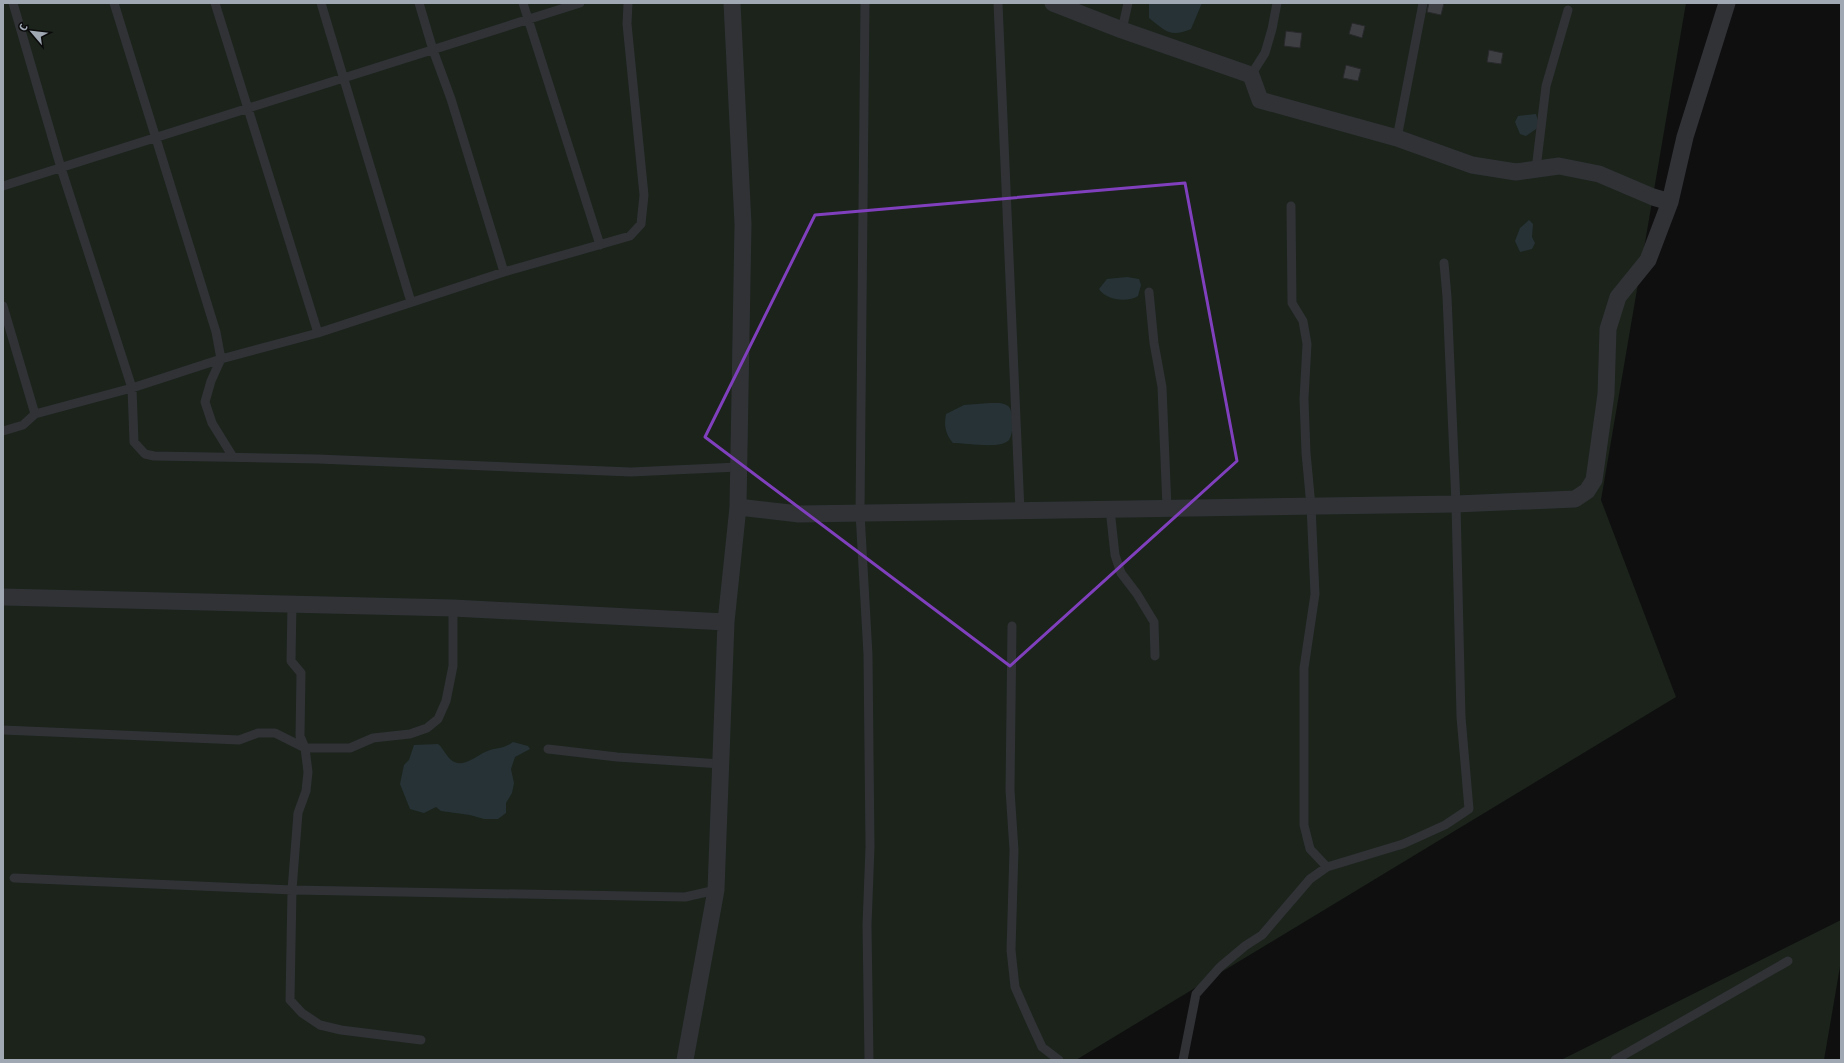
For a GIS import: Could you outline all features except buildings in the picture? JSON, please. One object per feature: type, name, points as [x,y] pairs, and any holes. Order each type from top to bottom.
[{"type":"street","points":[[685,1060],[716,890],[726,622],[738,507],[743,224],[732,3]]},
{"type":"street","points":[[1053,3],[1122,30],[1251,75],[1260,100],[1397,138],[1472,165],[1516,172],[1559,166],[1599,174],[1653,197],[1670,202]]},
{"type":"street","points":[[738,507],[799,514],[1456,504],[1575,499],[1587,491],[1594,480],[1606,394],[1608,329],[1618,296],[1648,260],[1670,202],[1685,137],[1727,3]]},
{"type":"street","points":[[3,597],[454,608],[726,622]]},
{"type":"lane","points":[[14,3],[61,168],[132,388],[134,442],[145,454],[154,456],[318,459],[631,472],[738,467]]},
{"type":"lane","points":[[114,3],[216,332],[221,359],[211,381],[205,402],[212,423],[233,457]]},
{"type":"lane","points":[[214,3],[318,333]]},
{"type":"lane","points":[[321,3],[411,302]]},
{"type":"lane","points":[[419,3],[433,50],[451,99],[504,272]]},
{"type":"lane","points":[[523,3],[600,245]]},
{"type":"lane","points":[[3,186],[156,139],[344,77],[433,50],[528,18],[580,3]]},
{"type":"lane","points":[[3,431],[23,425],[35,414],[132,388],[221,359],[318,333],[504,272],[630,236],[642,224],[644,195],[627,24],[628,3]]},
{"type":"lane","points":[[865,3],[860,513],[868,655],[870,839],[867,925],[869,1060]]},
{"type":"lane","points":[[998,3],[1020,511]]},
{"type":"lane","points":[[1122,30],[1128,3]]},
{"type":"lane","points":[[1251,75],[1265,53],[1272,29],[1277,3]]},
{"type":"lane","points":[[1397,138],[1423,3]]},
{"type":"lane","points":[[1536,169],[1546,86],[1568,10]]},
{"type":"lane","points":[[1291,206],[1292,303],[1303,321],[1307,344],[1304,399],[1315,594],[1304,668],[1304,825],[1310,849],[1327,867]]},
{"type":"lane","points":[[1183,1060],[1196,994],[1220,967],[1245,946],[1262,935],[1310,879],[1327,867],[1403,844],[1445,825],[1470,809],[1460,717],[1456,504],[1448,297],[1444,263]]},
{"type":"lane","points":[[1149,292],[1154,343],[1162,387],[1167,508]]},
{"type":"lane","points":[[3,306],[35,414]]},
{"type":"lane","points":[[1110,509],[1115,555],[1121,573],[1137,594],[1154,622],[1155,656]]},
{"type":"lane","points":[[292,604],[291,661],[301,673],[300,736],[305,748],[308,772],[306,791],[298,813],[292,890],[290,1000],[302,1013],[320,1025],[341,1030],[421,1040]]},
{"type":"lane","points":[[3,730],[239,740],[258,733],[275,733],[305,748],[350,748],[372,738],[410,734],[426,728],[438,719],[446,701],[453,666],[454,608]]},
{"type":"lane","points":[[1012,626],[1010,790],[1014,850],[1011,950],[1015,987],[1042,1047],[1059,1060]]},
{"type":"lane","points":[[548,749],[617,757],[721,764]]},
{"type":"lane","points":[[14,878],[292,890],[685,897],[716,890]]},
{"type":"lane","points":[[1615,1060],[1788,961]]},
{"type":"highlighted area","points":[[1185,183],[1237,461],[1010,666],[705,437],[815,215]]},
{"type":"shaded area","points":[[3,3],[1686,3],[1601,500],[1676,697],[1076,1060],[3,1060]]},
{"type":"shaded area","points":[[1149,3],[1202,3],[1191,29],[1184,32],[1173,33],[1164,30],[1149,18]]},
{"type":"shaded area","points":[[1536,114],[1539,124],[1536,129],[1526,136],[1520,134],[1515,122],[1518,116]]},
{"type":"shaded area","points":[[1529,220],[1533,224],[1532,237],[1535,243],[1532,249],[1520,252],[1515,241],[1520,228]]},
{"type":"shaded area","points":[[1127,277],[1139,279],[1141,285],[1138,296],[1123,300],[1117,299],[1106,296],[1099,289],[1107,279]]},
{"type":"shaded area","points":[[990,403],[1004,404],[1010,408],[1012,429],[1008,441],[997,445],[953,443],[948,436],[946,429],[946,414],[964,405]]},
{"type":"shaded area","points":[[513,742],[528,746],[530,749],[515,757],[511,769],[514,783],[512,793],[506,803],[506,813],[498,819],[484,819],[470,815],[441,811],[436,807],[424,813],[410,809],[400,784],[404,765],[409,760],[414,745],[438,744],[450,759],[460,763],[470,760],[490,750],[505,747]]},
{"type":"shaded area","points":[[1841,920],[1841,961],[1824,1060],[1561,1060]]}]
